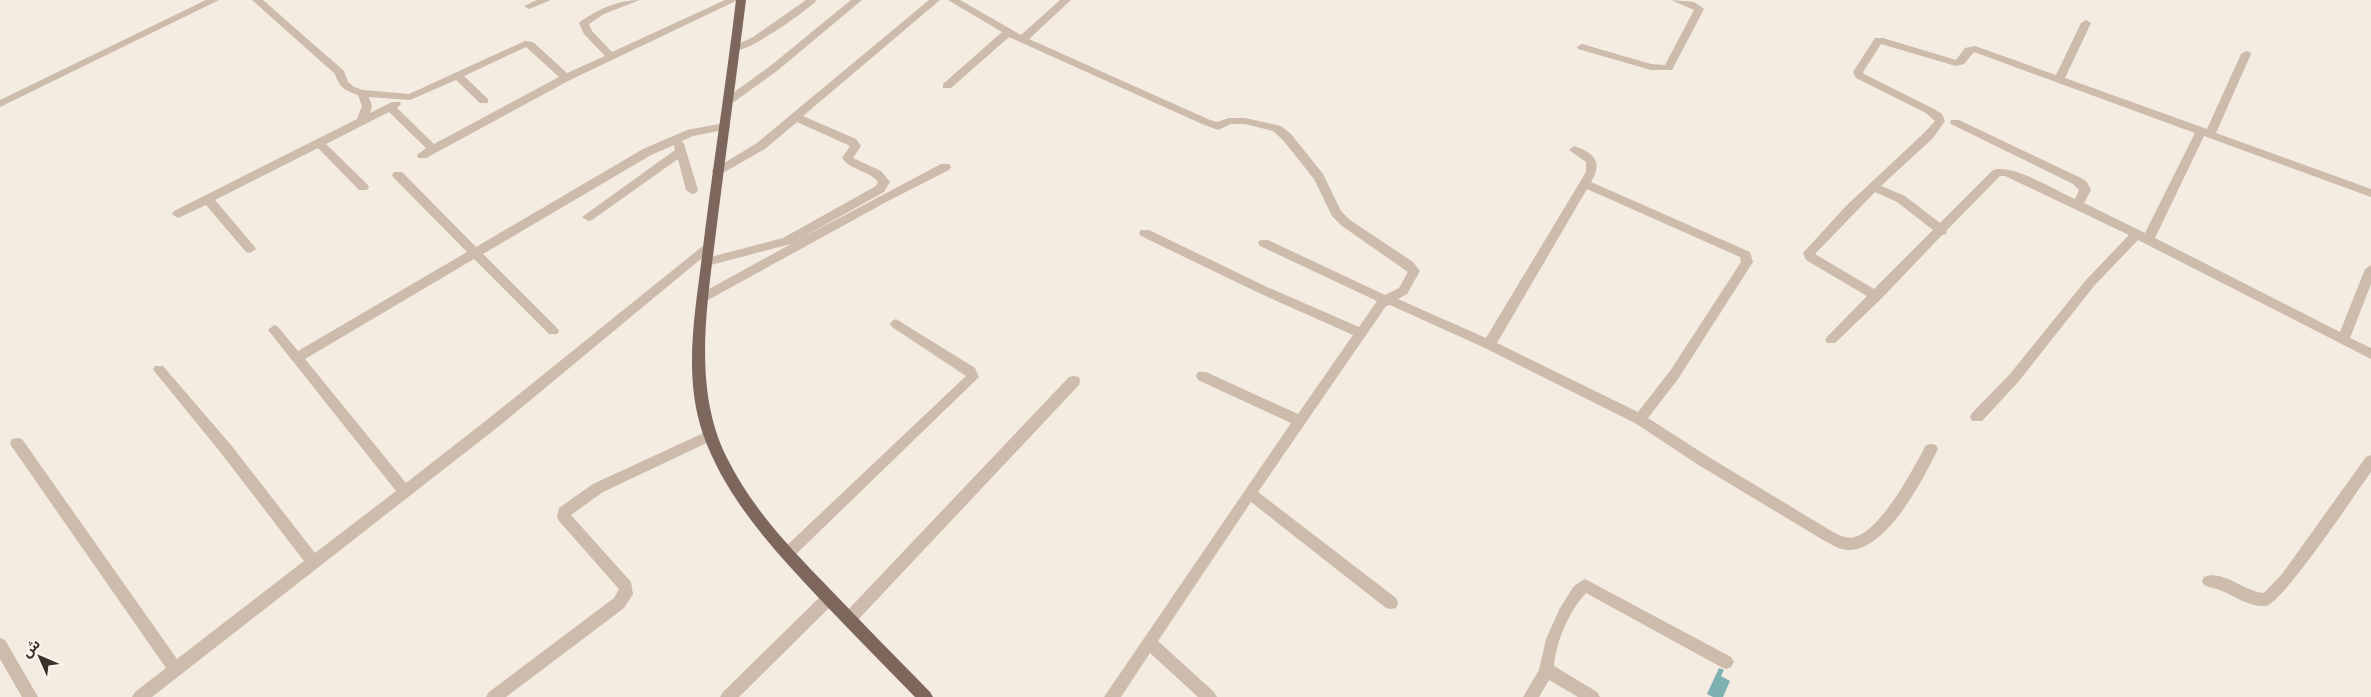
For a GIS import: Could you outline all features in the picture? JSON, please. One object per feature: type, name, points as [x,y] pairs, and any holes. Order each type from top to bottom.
[{"type":"main road","points":[[741,0],[730,100],[717,171],[698,343],[699,390],[710,435],[747,504],[787,554],[925,697]]},
{"type":"street","points":[[0,104],[214,0]]},
{"type":"street","points":[[257,0],[340,73],[343,83],[350,90],[362,93],[410,97]]},
{"type":"street","points":[[529,6],[546,0]]},
{"type":"street","points":[[611,57],[588,32],[584,23],[601,12],[634,0]]},
{"type":"street","points":[[422,155],[566,78],[733,0]]},
{"type":"street","points":[[736,49],[757,40],[812,0]]},
{"type":"street","points":[[730,100],[773,69],[857,0]]},
{"type":"street","points":[[717,171],[761,146],[935,0]]},
{"type":"street","points":[[953,0],[1022,40],[1206,122],[1218,126],[1230,122],[1244,121],[1277,128],[1288,137],[1313,170],[1336,213],[1346,223],[1409,265],[1414,271],[1403,291],[1386,300],[1360,333],[1112,697]]},
{"type":"street","points":[[1022,40],[1066,0]]},
{"type":"street","points":[[1582,47],[1652,67],[1668,68],[1699,9],[1691,4],[1676,0]]},
{"type":"street","points":[[2059,79],[2086,23]]},
{"type":"street","points":[[947,86],[1008,32]]},
{"type":"street","points":[[1876,296],[1810,258],[1809,253],[1873,187],[1929,135],[1940,121],[1938,116],[1930,111],[1860,76],[1858,72],[1879,40],[1951,62],[1960,62],[1969,50],[1975,49],[2371,192]]},
{"type":"street","points":[[178,214],[410,97],[521,45],[529,44],[566,78]]},
{"type":"street","points":[[2148,240],[2246,54]]},
{"type":"street","points":[[457,75],[484,102]]},
{"type":"street","points":[[362,93],[366,106],[362,121]]},
{"type":"street","points":[[390,107],[433,149]]},
{"type":"street","points":[[140,697],[708,255],[787,241],[880,189],[884,182],[880,176],[847,158],[856,146],[852,142],[796,117]]},
{"type":"street","points":[[1954,122],[2078,181],[2085,190],[2078,204]]},
{"type":"street","points":[[296,358],[619,168],[677,138],[725,127]]},
{"type":"street","points":[[677,138],[692,190]]},
{"type":"street","points":[[319,143],[362,187]]},
{"type":"street","points":[[1488,344],[1592,172],[1594,164],[1591,159],[1574,150]]},
{"type":"street","points":[[588,217],[681,151]]},
{"type":"street","points":[[704,297],[884,198],[945,167]]},
{"type":"street","points":[[1831,340],[2001,172],[2028,181],[2078,204],[2371,354]]},
{"type":"street","points":[[398,175],[553,331]]},
{"type":"street","points":[[1585,184],[1746,255],[1747,262],[1742,272],[1674,375],[1640,419]]},
{"type":"street","points":[[1873,187],[1901,199],[1942,231]]},
{"type":"street","points":[[207,199],[250,249]]},
{"type":"street","points":[[1145,233],[1263,290],[1360,333]]},
{"type":"street","points":[[1977,417],[2018,373],[2046,336],[2121,249],[2137,234]]},
{"type":"street","points":[[1264,243],[1386,300],[1488,344],[1640,419],[1702,460],[1828,536],[1850,544],[1862,542],[1872,535],[1891,513],[1932,449]]},
{"type":"street","points":[[2343,339],[2370,272]]},
{"type":"street","points":[[787,554],[973,377],[971,371],[896,324]]},
{"type":"street","points":[[274,330],[404,491]]},
{"type":"street","points":[[160,368],[314,562]]},
{"type":"street","points":[[1202,376],[1300,421]]},
{"type":"street","points":[[849,619],[1074,381]]},
{"type":"street","points":[[494,697],[619,603],[626,594],[626,587],[564,517],[564,512],[598,488],[710,435]]},
{"type":"street","points":[[17,444],[175,669]]},
{"type":"street","points":[[2209,580],[2232,587],[2259,600],[2267,600],[2287,578],[2371,461]]},
{"type":"street","points":[[1250,493],[1391,603]]},
{"type":"street","points":[[1531,697],[1542,675],[1546,672],[1546,662],[1552,646],[1576,594],[1585,585],[1726,662]]},
{"type":"street","points":[[728,697],[829,598]]},
{"type":"street","points":[[1150,643],[1209,697]]},
{"type":"street","points":[[0,645],[30,697]]},
{"type":"street","points":[[1546,672],[1550,672],[1592,697]]},
{"type":"water","points":[[1719,668],[1724,670],[1721,676],[1730,681],[1723,697],[1713,697],[1707,694]]}]
